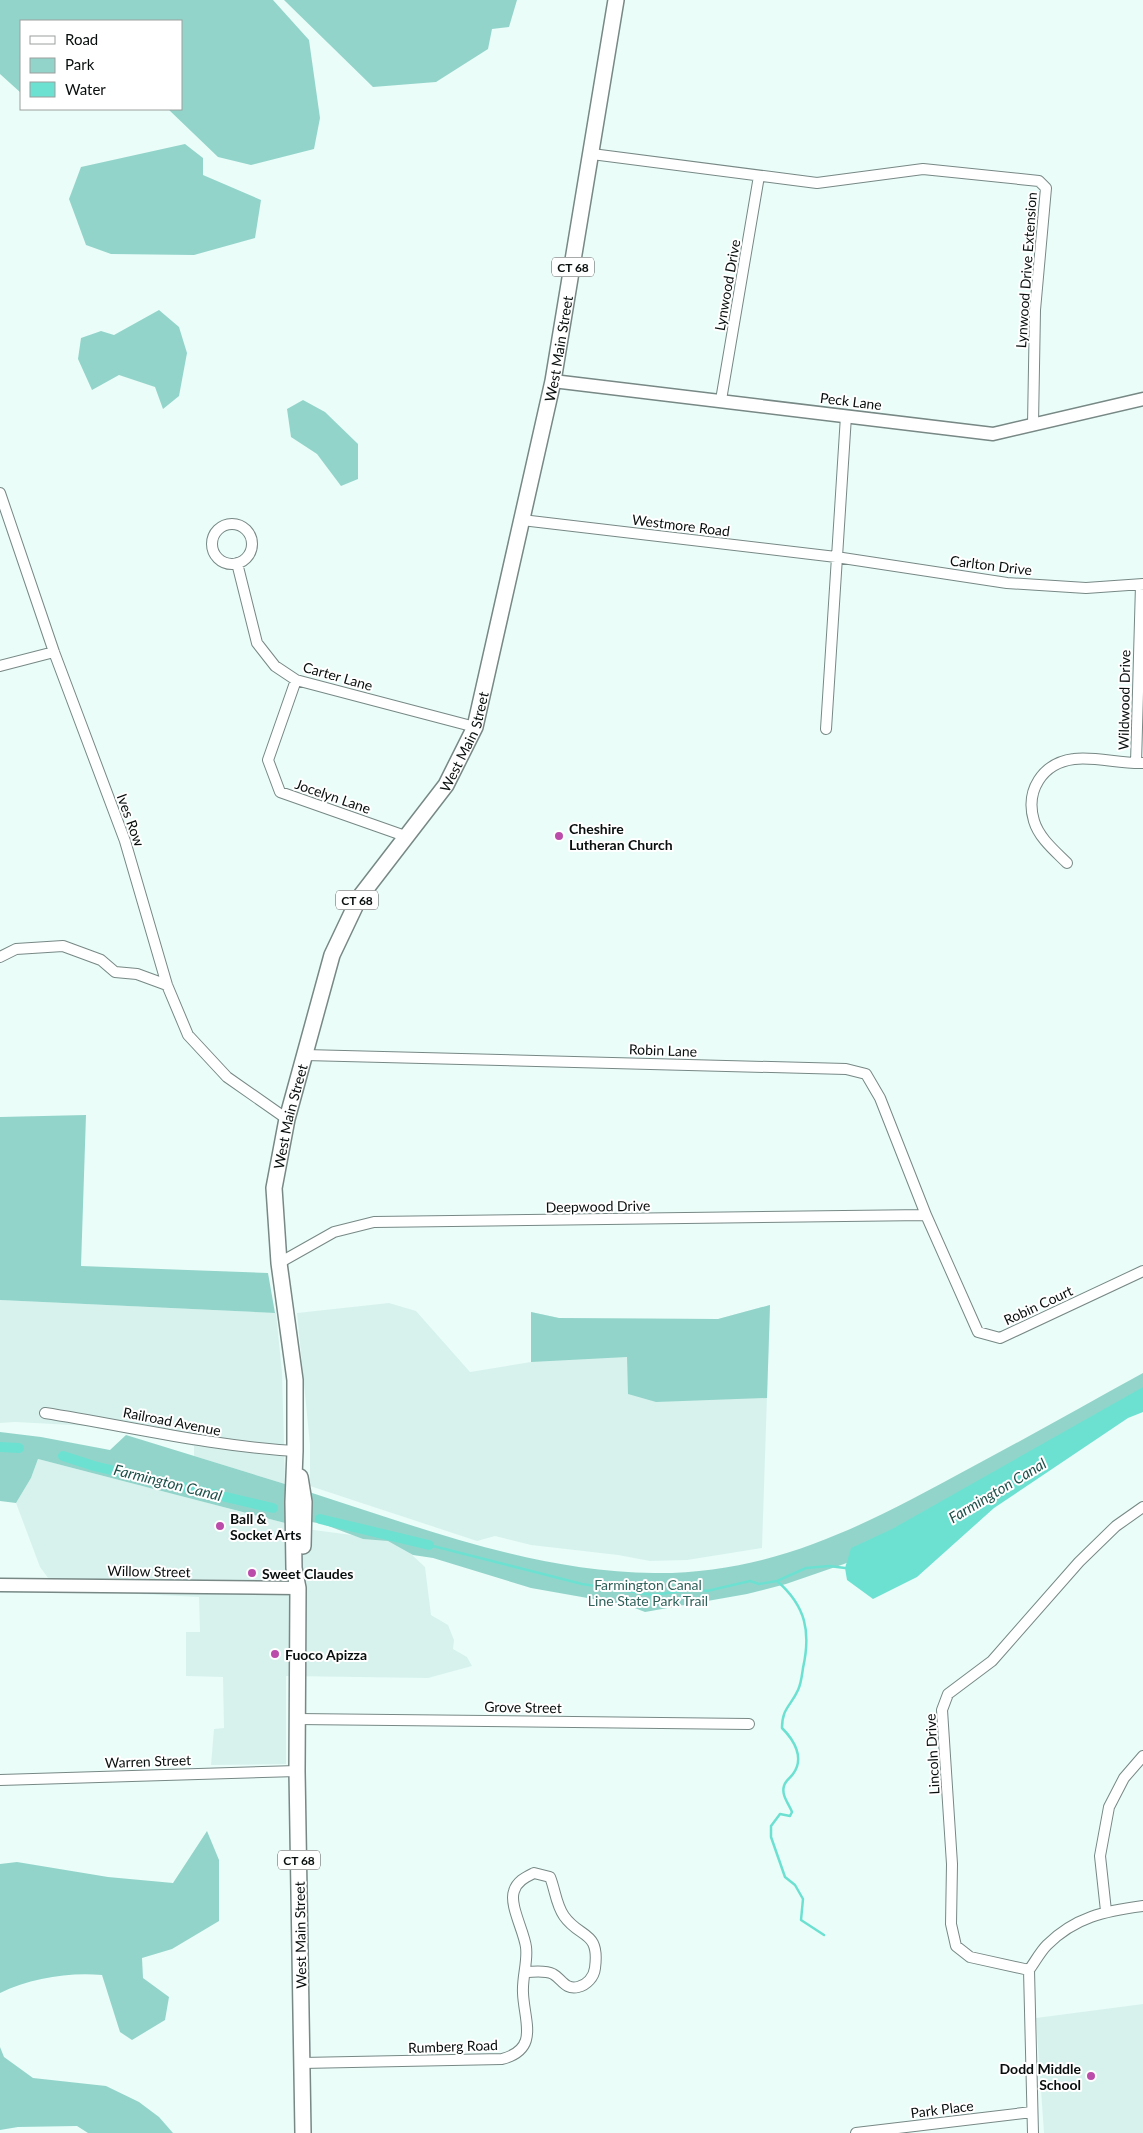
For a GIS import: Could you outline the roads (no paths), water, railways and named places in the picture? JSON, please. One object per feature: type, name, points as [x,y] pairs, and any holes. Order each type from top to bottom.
[{"type":"main road","name":"West Main Street","points":[[303,2133],[297,1719],[298,1588],[302,1580],[304,1514],[303,1492],[295,1451],[294,1380],[279,1263],[274,1188],[287,1119],[335,949],[359,898],[446,785],[475,727],[553,381],[616,0]]},
{"type":"street","name":"Lynwood Drive Extension","points":[[592,154],[818,183],[923,169],[1039,181],[1046,188],[1035,310],[1033,424]]},
{"type":"street","name":"Lynwood Drive","points":[[721,400],[759,176]]},
{"type":"street","name":"Peck Lane","points":[[553,381],[993,434],[1143,398]]},
{"type":"street","points":[[826,729],[846,416]]},
{"type":"street","name":"Ives Row","points":[[0,493],[54,652],[125,841],[167,985],[188,1036],[227,1076],[287,1119]]},
{"type":"street","name":"Westmore Road","points":[[522,520],[836,557]]},
{"type":"street","points":[[229,524],[242,526],[251,537],[252,543],[248,556],[237,564],[230,564],[218,559],[212,548],[214,535],[217,530],[229,524]]},
{"type":"street","name":"Carlton Drive","points":[[836,557],[1007,583],[1086,588],[1142,585]]},
{"type":"street","name":"Carter Lane","points":[[237,564],[257,643],[275,666],[296,680],[475,727]]},
{"type":"street","name":"Wildwood Drive","points":[[1067,863],[1048,845],[1034,822],[1031,798],[1038,779],[1053,766],[1074,759],[1140,763],[1142,585]]},
{"type":"street","points":[[0,666],[54,652]]},
{"type":"street","name":"Jocelyn Lane","points":[[296,680],[268,760],[280,792],[405,836]]},
{"type":"street","points":[[0,957],[16,949],[63,946],[101,960],[116,972],[137,974],[167,985]]},
{"type":"street","name":"Robin Lane","points":[[305,1055],[846,1069],[859,1072],[866,1074],[880,1098],[926,1215]]},
{"type":"street","name":"Deepwood Drive","points":[[279,1263],[334,1232],[374,1222],[926,1215]]},
{"type":"street","name":"Robin Court","points":[[926,1215],[978,1332],[1000,1338],[1143,1270]]},
{"type":"street","name":"Railroad Avenue","points":[[45,1413],[123,1425],[219,1445],[295,1451]]},
{"type":"street","name":"Lincoln Drive","points":[[1029,1970],[970,1957],[956,1946],[950,1924],[952,1864],[942,1710],[948,1694],[992,1661],[1079,1562],[1116,1526],[1143,1507]]},
{"type":"street","name":"Willow Street","points":[[0,1585],[298,1588]]},
{"type":"street","name":"Grove Street","points":[[297,1719],[749,1724]]},
{"type":"street","points":[[1106,1911],[1100,1856],[1109,1807],[1124,1778],[1143,1756]]},
{"type":"street","name":"Warren Street","points":[[0,1780],[297,1771]]},
{"type":"street","name":"Rumberg Road","points":[[302,2064],[502,2059],[516,2055],[525,2045],[528,2034],[523,1991],[526,1972],[526,1947],[515,1908],[514,1891],[521,1880],[534,1873],[550,1877],[558,1905],[564,1917],[589,1937],[595,1946],[596,1956],[594,1973],[587,1983],[577,1987],[567,1986],[553,1974],[526,1972]]},
{"type":"street","points":[[1033,2133],[1029,1970],[1046,1945],[1074,1923],[1106,1911],[1143,1906]]},
{"type":"street","name":"Park Place","points":[[856,2133],[1032,2112]]},
{"type":"water","points":[[1143,1387],[1143,1412],[1128,1418],[994,1508],[917,1577],[873,1599],[847,1580],[845,1568],[851,1548],[892,1529]]},
{"type":"waterway","name":"Farmington Canal","points":[[0,1447],[19,1448]]},
{"type":"waterway","name":"Farmington Canal","points":[[63,1456],[94,1466],[273,1508]]},
{"type":"waterway","name":"Farmington Canal","points":[[320,1519],[429,1545]]},
{"type":"waterway","points":[[429,1545],[582,1584],[653,1595],[696,1589],[707,1591],[750,1581],[759,1584],[777,1581],[806,1568],[829,1566],[845,1568]]},
{"type":"waterway","points":[[777,1581],[787,1590],[800,1610],[804,1620],[806,1643],[800,1685],[785,1711],[782,1721],[782,1728],[794,1744],[798,1756],[796,1768],[783,1789],[784,1796],[792,1812],[790,1816],[780,1814],[771,1826],[771,1837],[785,1877],[795,1885],[803,1899],[801,1920],[824,1935]]},
{"type":"place","name":"Cheshire Lutheran Church","points":[[559,836]]},
{"type":"place","name":"Ball & Socket Arts","points":[[220,1526]]},
{"type":"place","name":"Sweet Claudes","points":[[252,1573]]},
{"type":"place","name":"Fuoco Apizza","points":[[275,1654]]},
{"type":"place","name":"Dodd Middle School","points":[[1091,2076]]},
{"type":"park label","name":"Farmington Canal Line State Park Trail","points":[[648,1592]]}]
